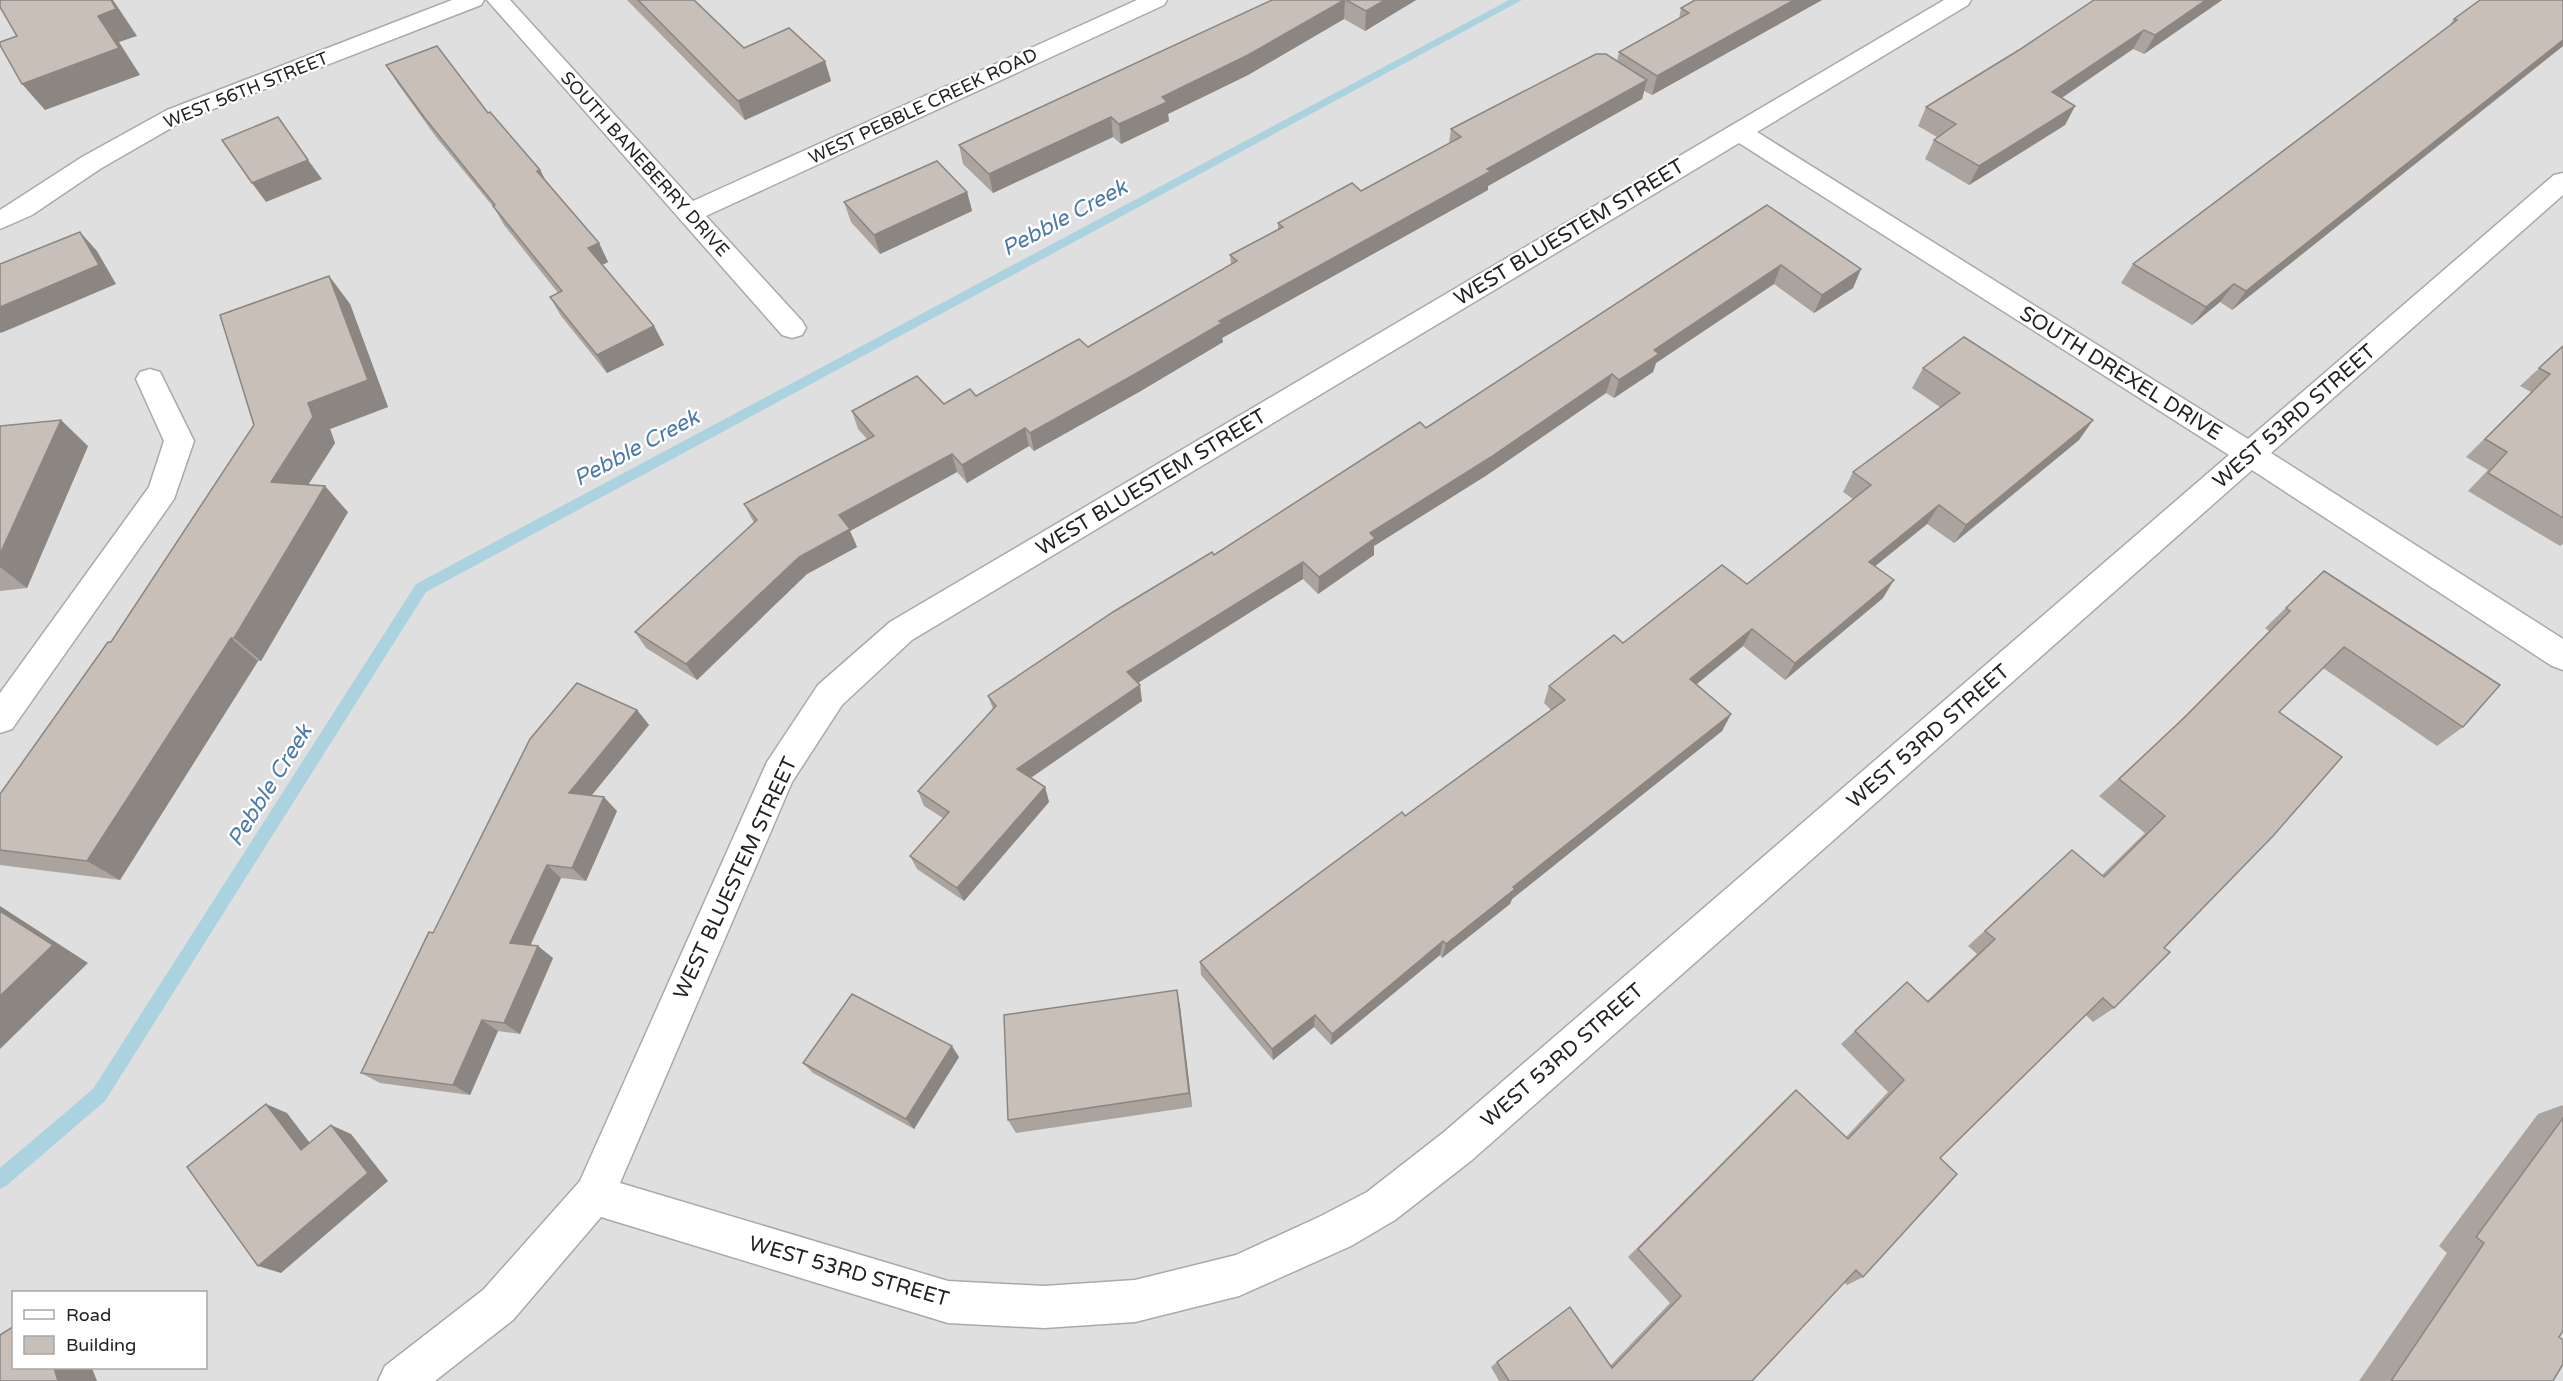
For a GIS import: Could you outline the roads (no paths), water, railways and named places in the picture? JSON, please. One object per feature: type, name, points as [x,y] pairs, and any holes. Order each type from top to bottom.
[{"type":"street","name":"WEST 56TH STREET","points":[[0,220],[23,209],[91,163],[176,115],[473,0]]},
{"type":"street","name":"SOUTH BANEBERRY DRIVE","points":[[498,0],[792,328]]},
{"type":"street","name":"WEST PEBBLE CREEK ROAD","points":[[690,213],[1156,0]]},
{"type":"street","name":"WEST BLUESTEM STREET","points":[[594,1195],[779,772],[830,695],[901,631],[1960,0]]},
{"type":"street","name":"SOUTH DREXEL DRIVE","points":[[1738,131],[2250,454],[2563,656]]},
{"type":"street","name":"WEST 53RD STREET","points":[[594,1195],[948,1302],[1044,1307],[1135,1301],[1239,1275],[1336,1231],[1381,1206],[1458,1146],[2563,181]]},
{"type":"street","points":[[0,719],[13,682],[163,491],[179,441],[150,379]]},
{"type":"street","points":[[400,1381],[498,1305],[594,1195]]},
{"type":"waterway","name":"Pebble Creek","points":[[0,1180],[99,1095],[421,588],[1517,0]]}]
